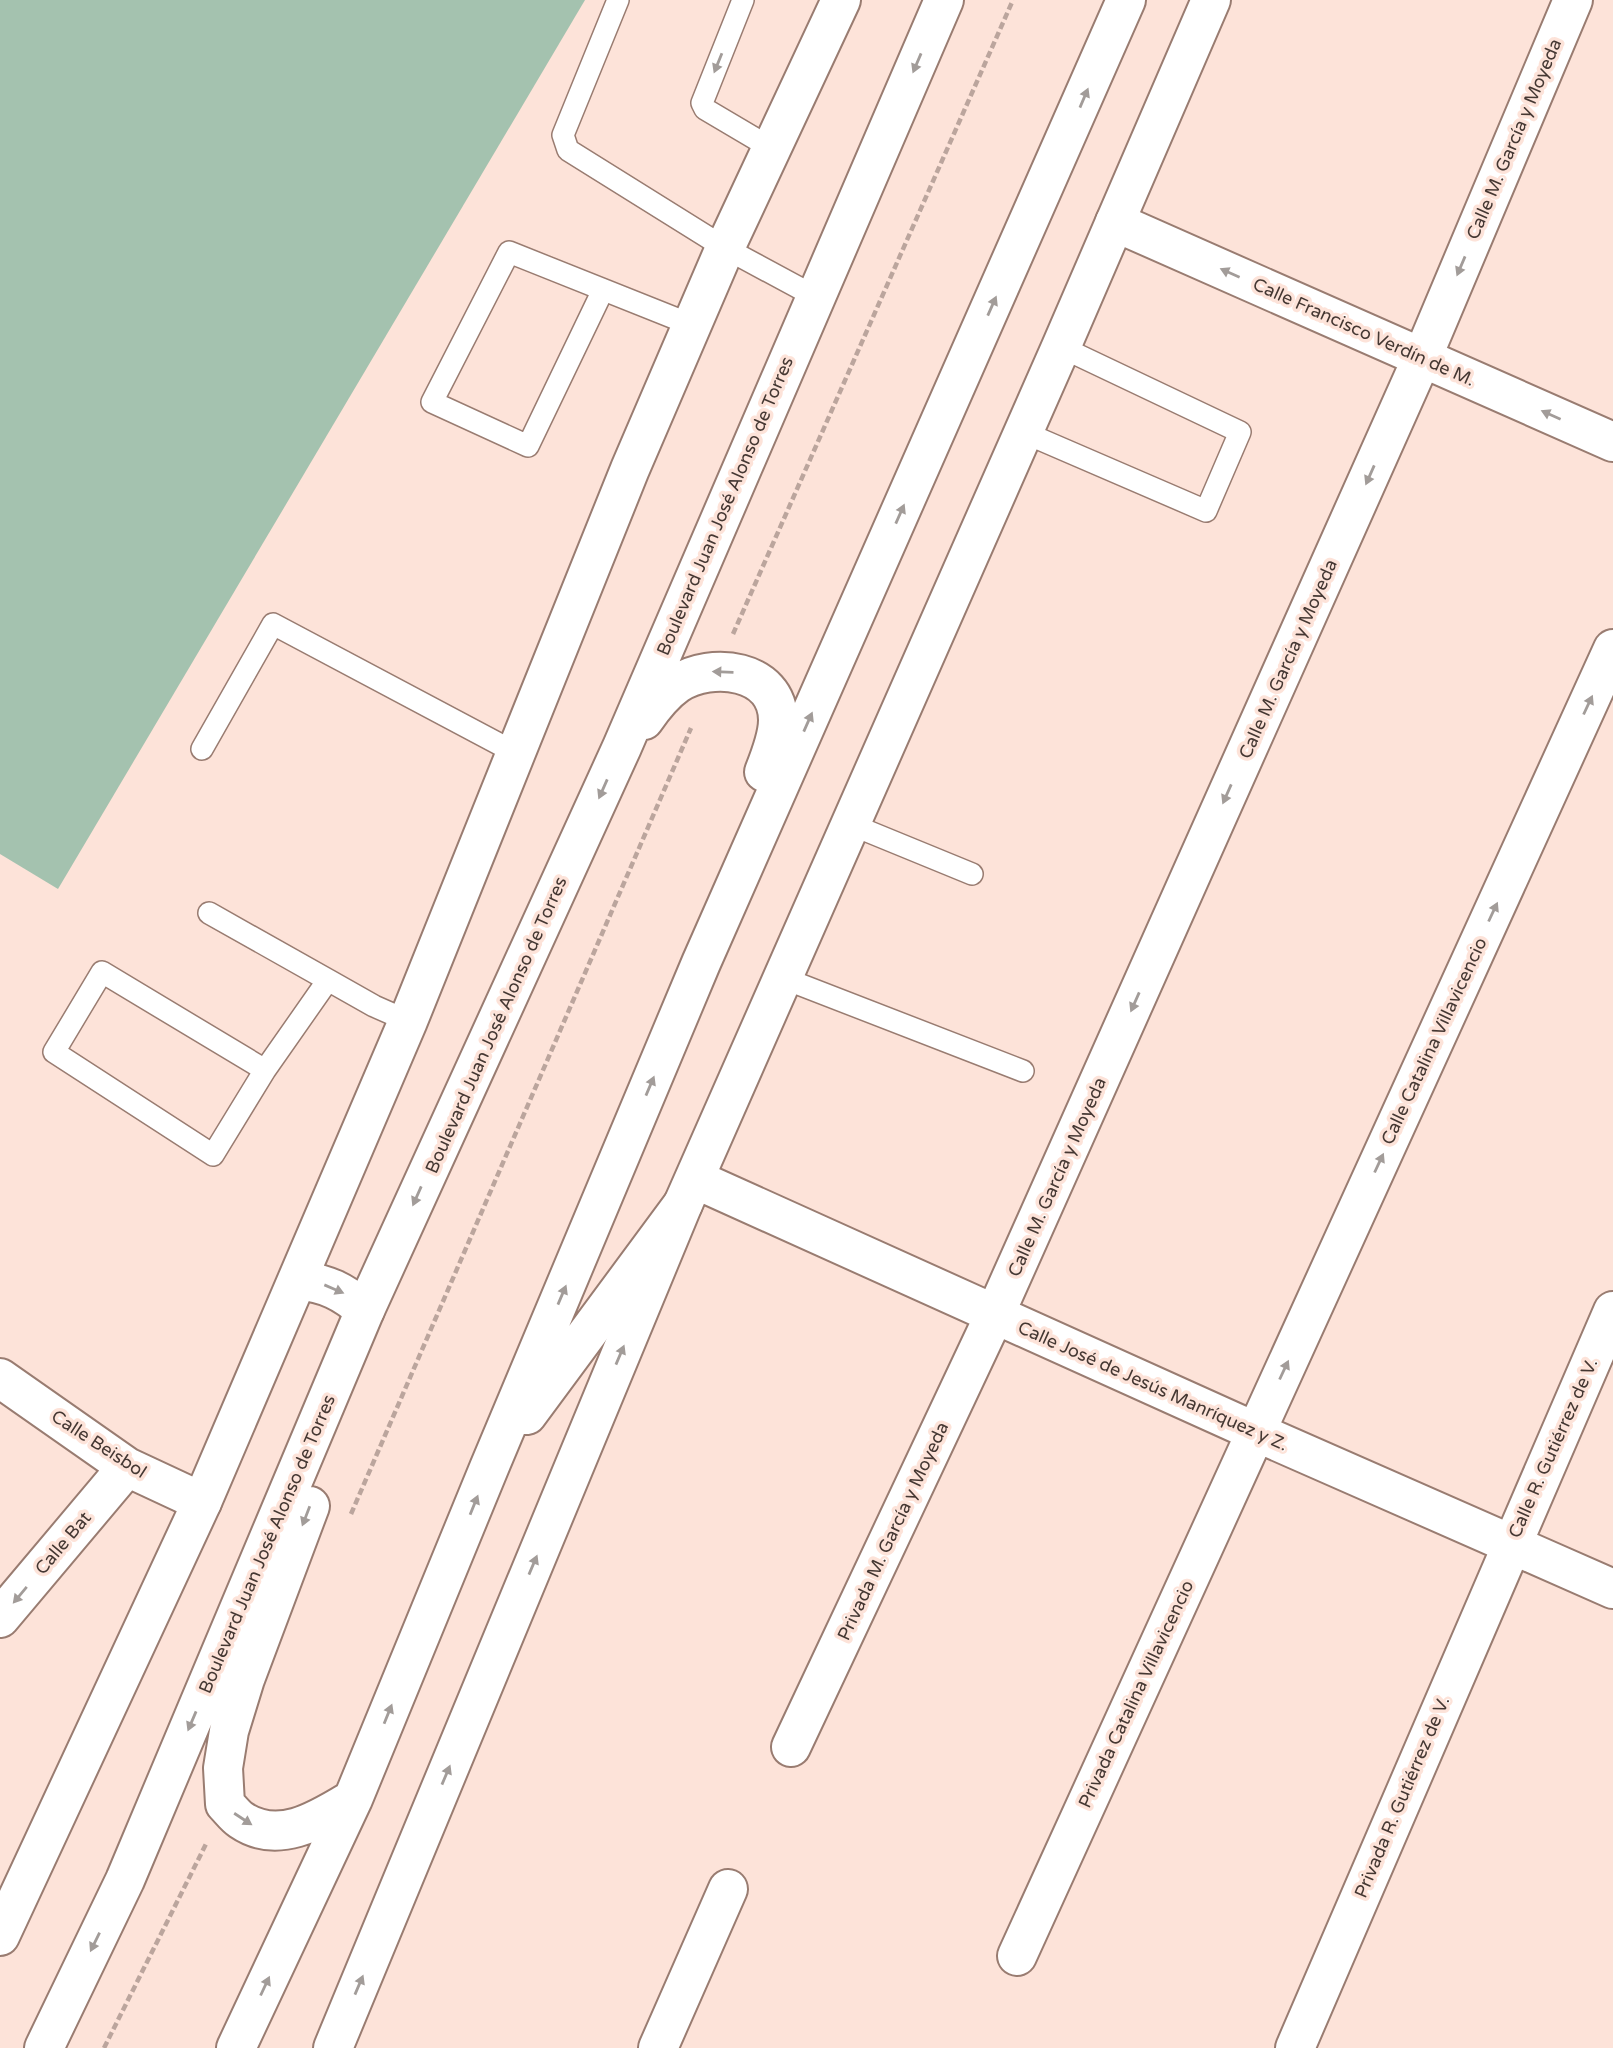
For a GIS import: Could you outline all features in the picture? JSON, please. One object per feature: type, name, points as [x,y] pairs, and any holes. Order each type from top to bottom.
[{"type":"street","points":[[0,1936],[202,1502],[408,1021],[630,469],[725,248],[841,0]]},
{"type":"street","name":"Boulevard Juan José Alonso de Torres","points":[[44,2048],[125,1880],[365,1310],[622,747],[944,0]]},
{"type":"street","points":[[236,2048],[353,1799],[701,963],[1126,0]]},
{"type":"street","points":[[332,2048],[689,1191],[1062,347],[1211,0]]},
{"type":"street","name":"Calle M. García y Moyeda","points":[[996,1314],[1422,358],[1573,0]]},
{"type":"street","name":"Calle Francisco Verdín de M.","points":[[1115,222],[1613,442]]},
{"type":"street","name":"Calle Catalina Villavicencio","points":[[1256,1432],[1613,649]]},
{"type":"street","points":[[622,747],[656,703],[678,683],[717,670],[743,674],[763,686],[775,701],[778,721],[769,758],[723,878],[701,963]]},
{"type":"street","points":[[489,1468],[689,1191]]},
{"type":"street","name":"Calle José de Jesús Manríquez y Z.","points":[[689,1191],[996,1314],[1613,1590]]},
{"type":"street","points":[[298,1280],[320,1283],[345,1293],[365,1310],[362,1351],[353,1390],[245,1679],[229,1731],[223,1768],[225,1804],[241,1820],[260,1828],[282,1830],[307,1826],[353,1799]]},
{"type":"street","name":"Calle R. Gutiérrez de V.","points":[[1510,1546],[1613,1311]]},
{"type":"street","name":"Privada M. García y Moyeda","points":[[791,1747],[996,1314]]},
{"type":"street","name":"Calle Beisbol","points":[[0,1378],[127,1467],[202,1502]]},
{"type":"street","name":"Privada Catalina Villavicencio","points":[[1017,1956],[1256,1432]]},
{"type":"street","name":"Calle Bat","points":[[0,1618],[127,1467]]},
{"type":"street","name":"Privada R. Gutiérrez de V.","points":[[1295,2048],[1510,1546]]},
{"type":"street","points":[[658,2048],[727,1889]]},
{"type":"lane","points":[[618,0],[564,135],[568,150],[725,248],[816,297]]},
{"type":"lane","points":[[743,0],[702,103],[705,109],[771,148]]},
{"type":"lane","points":[[603,290],[528,446],[432,402],[509,252],[692,325]]},
{"type":"lane","points":[[1023,432],[1206,511],[1240,432],[1062,347]]},
{"type":"lane","points":[[202,749],[273,624],[516,753]]},
{"type":"lane","points":[[850,824],[972,874]]},
{"type":"lane","points":[[209,913],[374,1006],[408,1021]]},
{"type":"lane","points":[[265,1070],[102,972],[54,1052],[213,1155],[265,1070],[328,981]]},
{"type":"lane","points":[[783,978],[1023,1071]]},
{"type":"path","points":[[347,1524],[717,670],[1013,0]]},
{"type":"path","points":[[104,2048],[225,1804]]},
{"type":"green space","points":[[0,0],[585,0],[58,889],[0,854]]}]
